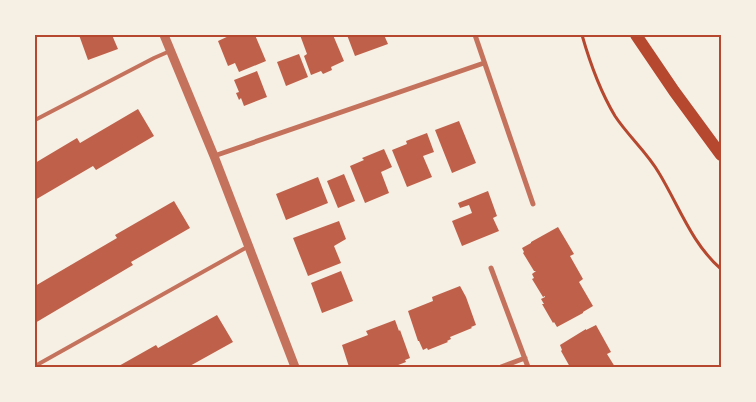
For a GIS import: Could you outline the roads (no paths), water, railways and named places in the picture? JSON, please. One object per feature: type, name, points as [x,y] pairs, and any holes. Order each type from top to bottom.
[{"type":"main road","points":[[636,35],[721,155]]},
{"type":"street","points":[[164,35],[214,156],[295,367]]},
{"type":"street","points":[[475,35],[533,204]]},
{"type":"street","points":[[214,156],[484,63]]},
{"type":"street","points":[[491,268],[528,367]]},
{"type":"street","points":[[501,367],[525,358]]},
{"type":"lane","points":[[35,120],[170,51]]},
{"type":"lane","points":[[35,366],[249,246]]}]
